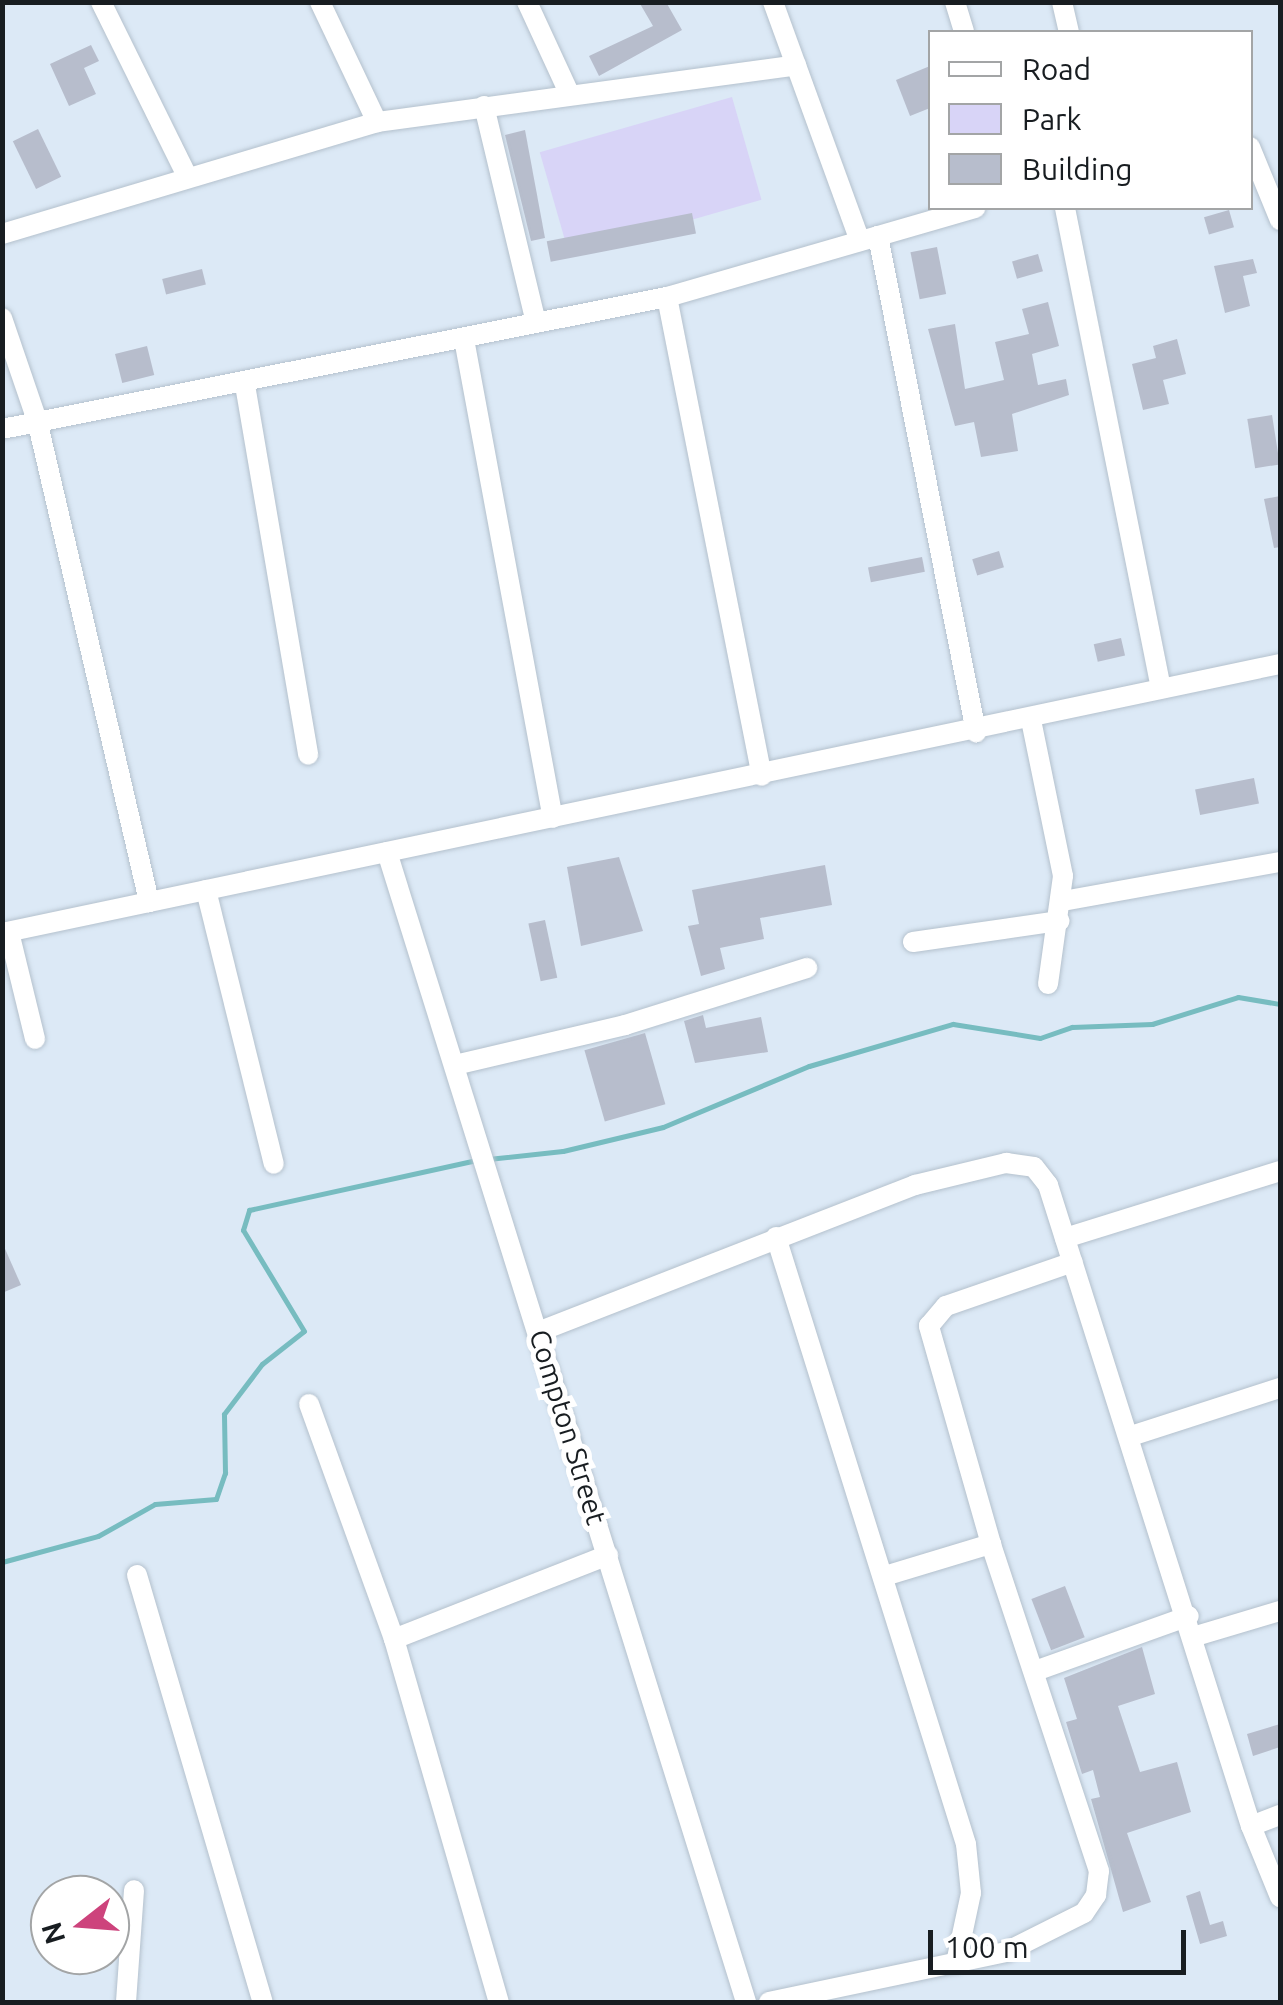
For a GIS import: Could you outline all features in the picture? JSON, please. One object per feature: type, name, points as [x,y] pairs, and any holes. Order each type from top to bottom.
[{"type":"street","points":[[101,2],[188,178]]},
{"type":"street","points":[[320,2],[377,122]]},
{"type":"street","points":[[528,2],[569,94]]},
{"type":"street","points":[[773,2],[869,238],[976,732]]},
{"type":"street","points":[[955,2],[963,30]]},
{"type":"street","points":[[1062,2],[1069,30]]},
{"type":"street","points":[[2,234],[377,122],[796,65]]},
{"type":"street","points":[[484,106],[536,323]]},
{"type":"street","points":[[1253,155],[1280,220]]},
{"type":"street","points":[[2,429],[245,384],[667,297],[968,210]]},
{"type":"street","points":[[1064,210],[1161,688]]},
{"type":"street","points":[[667,297],[762,776]]},
{"type":"street","points":[[2,318],[36,420],[149,902]]},
{"type":"street","points":[[464,339],[553,818]]},
{"type":"street","points":[[245,384],[308,755]]},
{"type":"street","points":[[35,1039],[6,932],[976,732],[1280,664]]},
{"type":"street","points":[[1032,720],[1061,911],[1048,984]]},
{"type":"street","name":"Compton Street","points":[[387,852],[746,2002]]},
{"type":"street","points":[[913,942],[1280,862]]},
{"type":"street","points":[[206,890],[274,1164]]},
{"type":"street","points":[[454,1065],[625,1025],[807,968]]},
{"type":"street","points":[[538,1332],[915,1186],[1006,1163],[1034,1166],[1066,1238],[1192,1626],[1251,1826],[1280,1897]]},
{"type":"street","points":[[1066,1238],[1280,1171]]},
{"type":"street","points":[[776,1238],[888,1575],[966,1844],[971,1893],[956,1963]]},
{"type":"street","points":[[770,2002],[956,1963],[1044,1934],[1084,1913],[1096,1895],[1099,1871],[1038,1670],[990,1544],[929,1326],[946,1306],[1073,1262]]},
{"type":"street","points":[[1131,1436],[1280,1388]]},
{"type":"street","points":[[309,1404],[394,1639],[498,2002]]},
{"type":"street","points":[[888,1575],[990,1544]]},
{"type":"street","points":[[394,1639],[608,1555]]},
{"type":"street","points":[[137,1574],[263,2002]]},
{"type":"street","points":[[1038,1670],[1192,1626],[1280,1611]]},
{"type":"street","points":[[1251,1826],[1280,1814]]},
{"type":"street","points":[[126,2002],[134,1890]]},
{"type":"green space","points":[[732,97],[761,200],[569,255],[540,152]]},
{"type":"building","points":[[639,2],[666,2],[682,30],[599,76],[589,56],[653,26]]},
{"type":"building","points":[[91,45],[99,61],[84,68],[96,94],[69,106],[50,64]]},
{"type":"building","points":[[928,67],[928,109],[910,116],[896,80]]},
{"type":"building","points":[[38,129],[61,177],[36,189],[13,141]]},
{"type":"building","points":[[525,130],[545,238],[531,241],[505,135]]},
{"type":"building","points":[[1229,210],[1234,227],[1209,234],[1204,217]]},
{"type":"building","points":[[692,213],[696,234],[551,262],[547,241]]},
{"type":"building","points":[[937,247],[946,294],[920,299],[910,252]]},
{"type":"building","points":[[1038,254],[1043,271],[1017,279],[1012,261]]},
{"type":"building","points":[[1253,259],[1257,273],[1243,276],[1250,306],[1225,313],[1214,266]]},
{"type":"building","points":[[202,269],[206,285],[166,294],[162,279]]},
{"type":"building","points":[[1048,302],[1059,346],[1032,354],[1038,385],[1066,379],[1069,395],[1012,414],[1018,451],[981,457],[974,422],[955,426],[928,329],[955,324],[965,389],[1004,380],[995,342],[1029,334],[1022,309]]},
{"type":"building","points":[[1177,339],[1186,374],[1163,380],[1169,404],[1143,410],[1132,364],[1156,358],[1153,346]]},
{"type":"building","points":[[147,346],[154,375],[122,383],[115,354]]},
{"type":"building","points":[[1272,415],[1280,464],[1255,468],[1247,419]]},
{"type":"building","points":[[1280,496],[1280,547],[1274,548],[1264,499]]},
{"type":"building","points":[[999,551],[1004,567],[977,575],[972,559]]},
{"type":"building","points":[[922,557],[925,572],[871,582],[868,567]]},
{"type":"building","points":[[1121,638],[1125,656],[1098,662],[1094,644]]},
{"type":"building","points":[[1254,778],[1259,804],[1200,815],[1195,789]]},
{"type":"building","points":[[619,857],[643,931],[581,946],[567,867]]},
{"type":"building","points":[[825,865],[832,905],[760,918],[764,939],[720,948],[725,969],[701,976],[688,926],[699,924],[692,890]]},
{"type":"building","points":[[545,920],[557,978],[541,981],[528,924]]},
{"type":"building","points":[[703,1015],[706,1028],[761,1017],[768,1052],[695,1063],[684,1021]]},
{"type":"building","points":[[645,1033],[665,1104],[605,1121],[584,1050]]},
{"type":"building","points":[[2,1242],[21,1285],[2,1293]]},
{"type":"building","points":[[1065,1586],[1085,1637],[1051,1650],[1031,1599]]},
{"type":"building","points":[[1142,1647],[1155,1694],[1118,1706],[1140,1772],[1177,1762],[1191,1812],[1127,1833],[1151,1902],[1123,1912],[1091,1799],[1100,1797],[1093,1770],[1082,1774],[1066,1722],[1077,1719],[1064,1678]]},
{"type":"building","points":[[1280,1724],[1280,1747],[1253,1756],[1247,1734]]},
{"type":"building","points":[[1200,1891],[1210,1925],[1223,1921],[1227,1936],[1200,1944],[1186,1896]]},
{"type":"waterway","points":[[488,1159],[563,1151],[663,1127],[809,1066],[953,1024],[1040,1038],[1072,1027],[1152,1024],[1238,997],[1280,1004]]},
{"type":"waterway","points":[[2,1562],[98,1536],[155,1504],[216,1499],[225,1473],[224,1414],[262,1364],[304,1331],[243,1230],[249,1210],[477,1160]]}]
